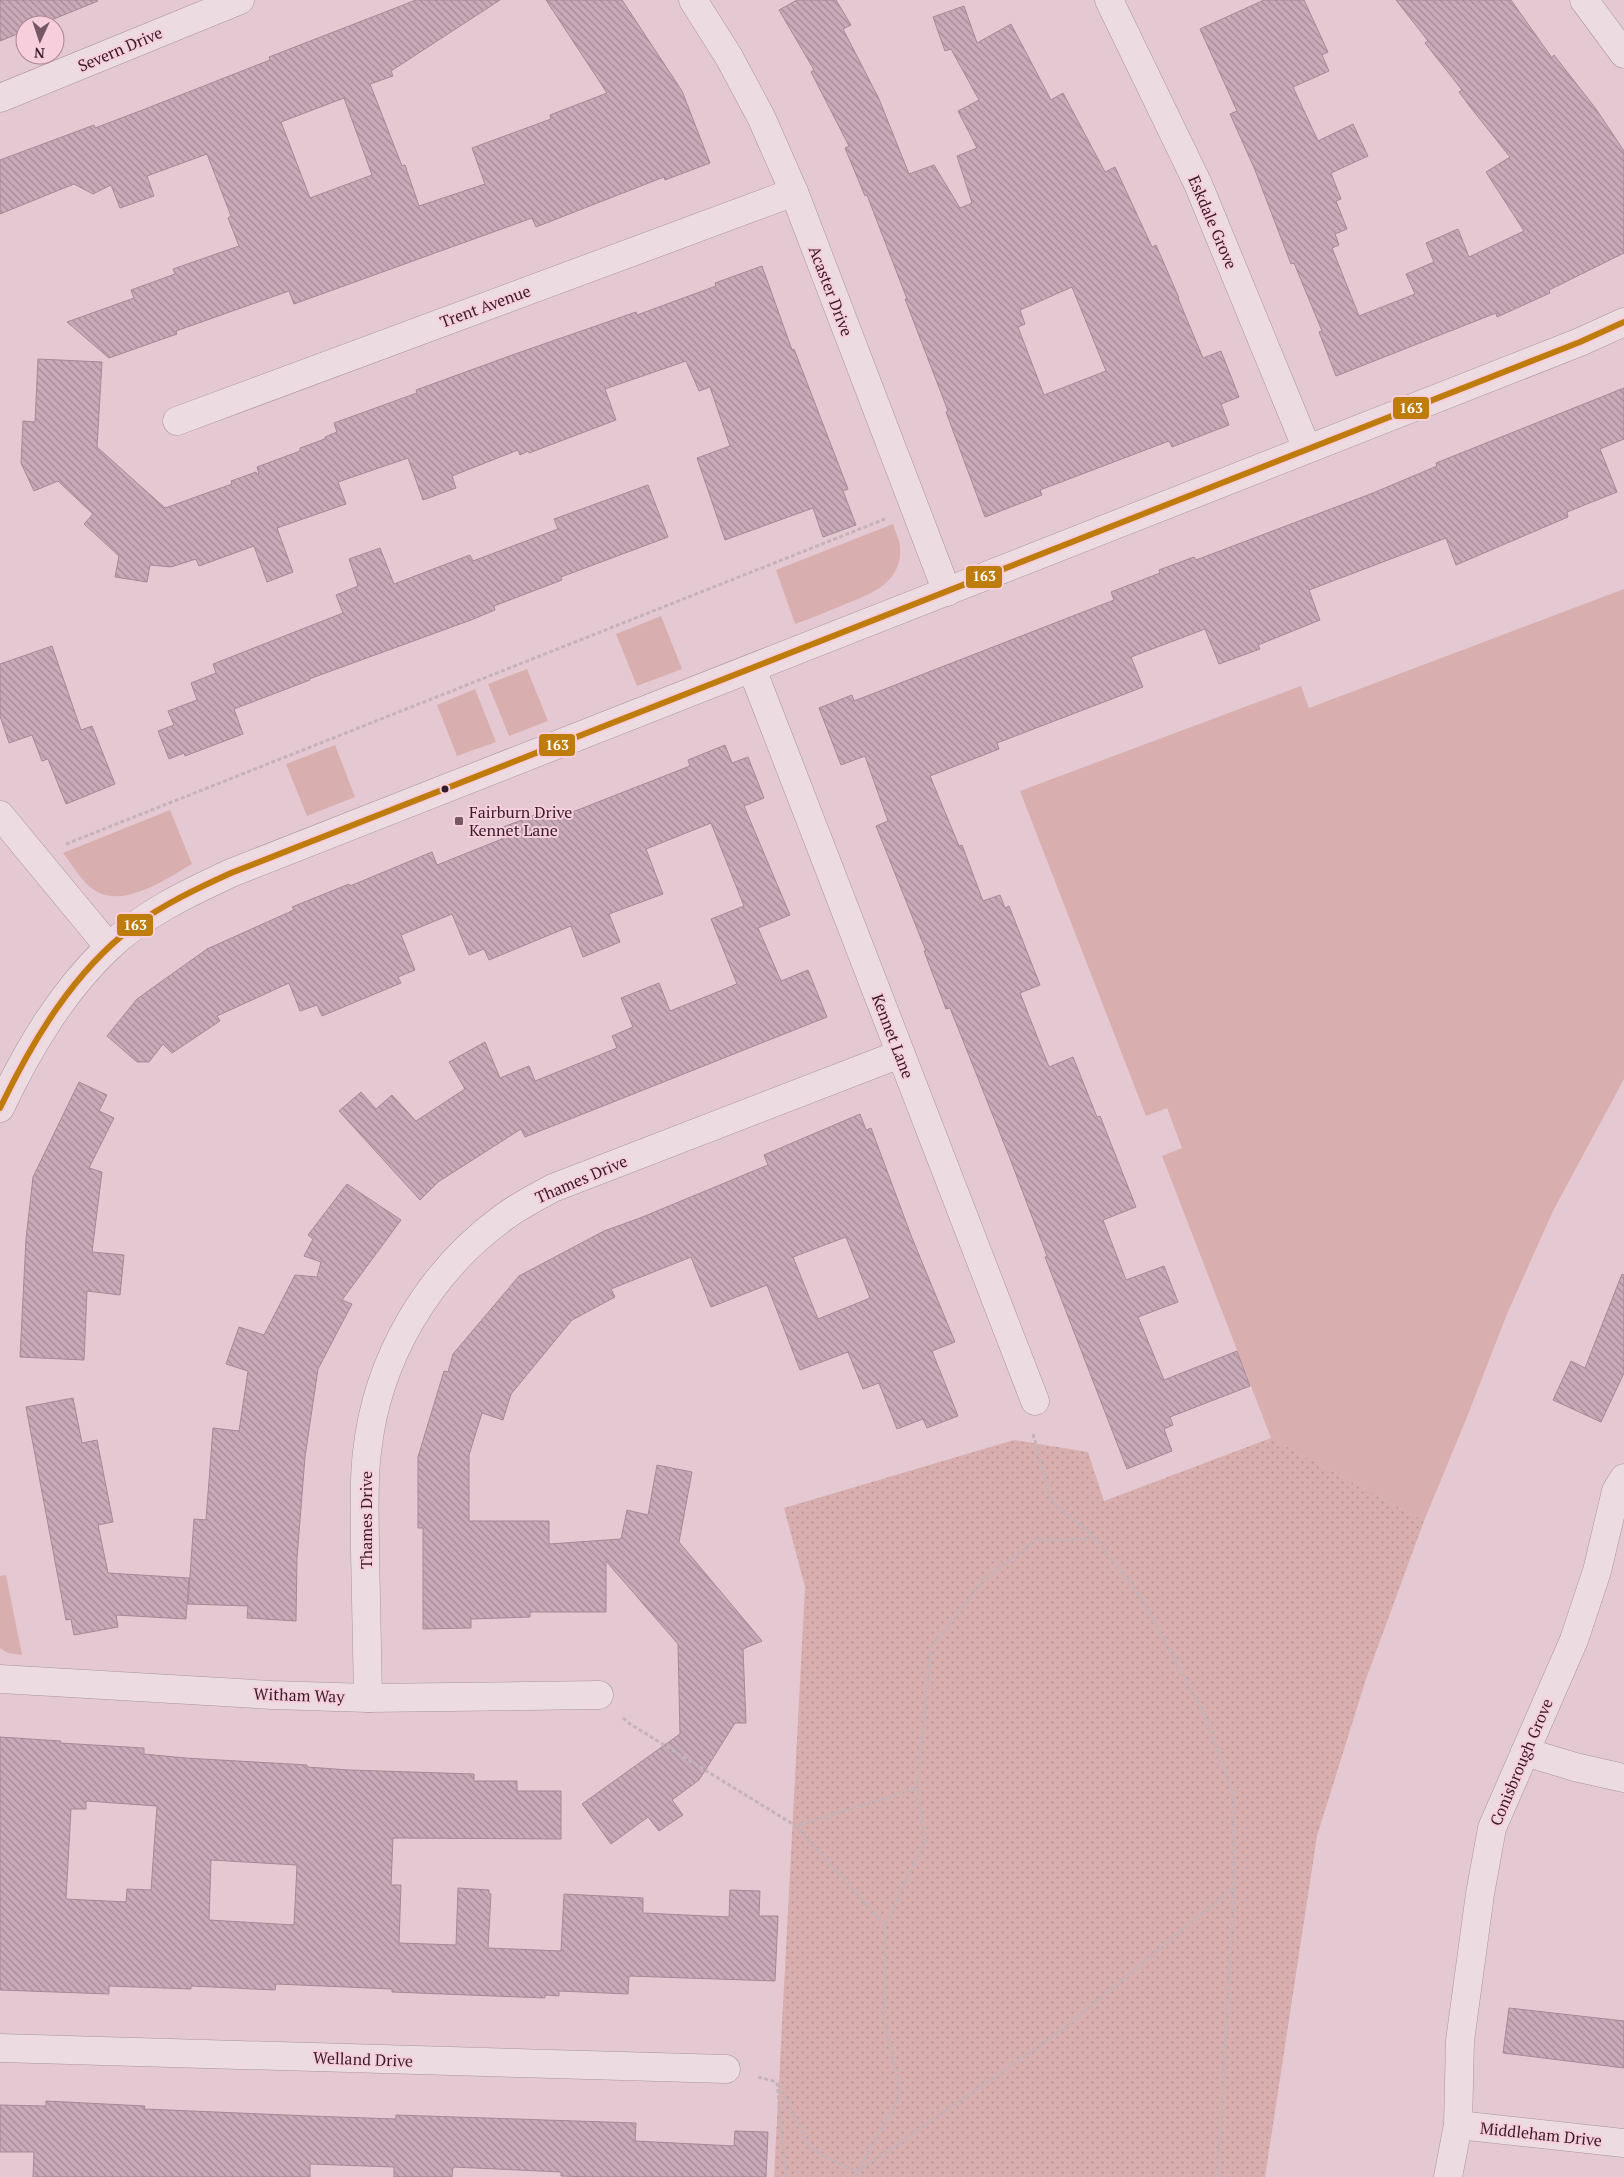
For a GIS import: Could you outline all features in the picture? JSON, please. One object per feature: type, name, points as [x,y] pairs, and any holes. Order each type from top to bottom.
[{"type":"street","name":"Severn Drive","points":[[0,98],[194,8],[240,0]]},
{"type":"street","name":"Acaster Drive","points":[[693,0],[729,57],[762,119],[794,192],[913,508],[947,592]]},
{"type":"street","name":"Eskdale Grove","points":[[1109,0],[1198,184],[1307,449]]},
{"type":"street","points":[[1584,0],[1624,54]]},
{"type":"street","name":"Trent Avenue","points":[[177,420],[794,192]]},
{"type":"street","points":[[0,1108],[16,1072],[47,1022],[82,975],[109,947],[163,907],[192,891],[231,873],[1580,342],[1624,322]]},
{"type":"street","name":"Kennet Lane","points":[[752,669],[1035,1401]]},
{"type":"street","points":[[0,815],[109,947]]},
{"type":"street","name":"Thames Drive","points":[[368,1698],[364,1479],[371,1424],[378,1397],[397,1344],[426,1296],[443,1274],[482,1234],[505,1217],[553,1188],[900,1054]]},
{"type":"street","name":"Conisbrough Grove","points":[[1448,2177],[1458,2125],[1460,2042],[1480,1894],[1492,1828],[1574,1640],[1598,1570],[1616,1490],[1624,1478]]},
{"type":"street","name":"Witham Way","points":[[0,1679],[272,1695],[368,1698],[599,1696]]},
{"type":"street","points":[[1525,1752],[1576,1767],[1624,1778]]},
{"type":"street","name":"Welland Drive","points":[[0,2048],[726,2069]]},
{"type":"street","name":"Middleham Drive","points":[[1458,2125],[1624,2143]]},
{"type":"path","points":[[33,857],[913,508]]},
{"type":"path","points":[[1035,1401],[1032,1430],[1051,1500],[1096,1539],[1140,1596],[1202,1709],[1233,1794],[1234,1887],[1218,2177]]},
{"type":"path","points":[[856,2177],[900,2095],[884,2020],[885,1925],[925,1841],[917,1788],[930,1648],[984,1578],[1036,1540],[1096,1539]]},
{"type":"path","points":[[599,1696],[630,1724],[796,1826],[885,1925]]},
{"type":"path","points":[[796,1826],[917,1788]]},
{"type":"path","points":[[857,2172],[1058,2033],[1234,1887]]},
{"type":"path","points":[[786,2177],[777,2082],[811,2149],[857,2172]]},
{"type":"shaded area","points":[[893,524],[900,546],[900,559],[891,578],[864,596],[795,624],[776,570]]},
{"type":"shaded area","points":[[1624,589],[1624,1079],[1553,1211],[1507,1314],[1424,1521],[1271,1438],[1162,1156],[1182,1148],[1167,1108],[1146,1116],[1020,791],[1301,686],[1309,708]]},
{"type":"shaded area","points":[[661,616],[682,669],[637,686],[616,634]]},
{"type":"shaded area","points":[[527,669],[548,721],[509,736],[488,684]]},
{"type":"shaded area","points":[[475,689],[496,742],[457,756],[437,705]]},
{"type":"shaded area","points":[[335,745],[355,797],[307,816],[286,764]]},
{"type":"shaded area","points":[[170,810],[192,864],[141,891],[114,896],[101,893],[85,882],[63,853]]},
{"type":"shaded area","points":[[1271,1438],[1424,1521],[1366,1679],[1317,1836],[1265,2177],[774,2177],[805,1587],[784,1508],[1014,1440],[1088,1452],[1104,1501]]},
{"type":"shaded area","points":[[6,1575],[22,1655],[8,1653],[0,1648],[0,1576]]},
{"type":"building","points":[[0,0],[98,1],[64,15],[15,15],[15,35],[0,41]]},
{"type":"building","points":[[416,0],[500,0],[391,71],[393,76],[370,84],[402,166],[405,165],[419,206],[485,184],[472,148],[551,119],[550,115],[607,93],[546,0],[622,0],[682,91],[710,163],[665,180],[664,177],[536,227],[532,218],[294,304],[289,291],[176,331],[177,334],[109,358],[67,322],[134,298],[131,290],[175,274],[173,269],[239,246],[228,218],[231,216],[207,154],[147,176],[154,196],[120,208],[111,185],[93,194],[74,184],[0,214],[0,160],[94,125],[95,128],[145,109],[270,60],[269,57]],"holes":[[[344,98],[372,175],[310,198],[281,122]]]},
{"type":"building","points":[[797,0],[836,0],[851,25],[843,29],[879,99],[909,174],[934,165],[960,208],[972,203],[957,156],[977,148],[958,111],[979,100],[951,49],[945,51],[933,17],[964,6],[977,43],[1011,24],[1051,100],[1063,93],[1105,172],[1115,167],[1152,247],[1156,245],[1203,358],[1221,351],[1239,397],[1221,404],[1229,425],[1172,447],[1169,441],[1040,490],[1042,495],[985,517],[946,412],[948,411],[905,299],[907,299],[867,195],[865,196],[845,148],[849,146],[811,72],[814,70],[779,10]],"holes":[[[1072,287],[1106,371],[1044,395],[1018,327],[1025,324],[1020,310]]]},
{"type":"building","points":[[1264,0],[1304,0],[1328,52],[1322,55],[1329,71],[1293,87],[1318,141],[1353,124],[1368,156],[1331,173],[1341,199],[1336,201],[1347,229],[1335,234],[1339,245],[1332,248],[1359,316],[1415,294],[1406,274],[1434,262],[1426,243],[1458,229],[1469,257],[1524,231],[1486,172],[1510,157],[1459,92],[1462,90],[1425,43],[1428,41],[1396,0],[1511,0],[1552,58],[1554,55],[1596,109],[1624,151],[1624,253],[1549,290],[1550,293],[1497,317],[1496,313],[1336,376],[1319,332],[1322,331],[1294,263],[1291,264],[1255,170],[1230,114],[1237,111],[1200,29]]},
{"type":"building","points":[[762,266],[792,350],[794,349],[848,489],[843,491],[856,525],[823,537],[813,508],[725,540],[697,458],[730,446],[710,387],[699,391],[686,361],[605,389],[616,420],[529,453],[528,451],[520,455],[518,450],[452,476],[456,488],[423,500],[408,458],[338,482],[346,504],[277,528],[293,572],[267,582],[254,546],[199,566],[196,559],[171,567],[150,565],[147,582],[115,577],[119,556],[84,524],[93,514],[58,481],[34,491],[21,463],[23,421],[35,422],[38,359],[102,362],[97,447],[165,508],[232,484],[231,481],[256,472],[259,474],[257,467],[300,451],[300,448],[325,439],[325,437],[337,432],[334,423],[417,393],[416,390],[515,354],[636,312],[637,315],[716,286],[715,283]]},
{"type":"building","points":[[1624,388],[1624,439],[1600,449],[1617,492],[1567,512],[1568,517],[1456,565],[1446,538],[1309,590],[1320,620],[1258,645],[1260,649],[1219,664],[1205,629],[1131,657],[1143,687],[997,743],[999,749],[930,776],[959,846],[962,845],[983,901],[1000,895],[1005,908],[1009,906],[1040,985],[1020,993],[1049,1067],[1073,1057],[1097,1117],[1100,1116],[1136,1207],[1103,1220],[1126,1280],[1164,1266],[1178,1302],[1138,1317],[1164,1380],[1237,1351],[1250,1386],[1170,1417],[1173,1425],[1164,1429],[1172,1451],[1127,1469],[1045,1257],[1047,1256],[1009,1156],[950,1008],[946,1009],[924,951],[926,951],[876,826],[888,821],[865,756],[841,765],[819,708],[852,695],[854,701],[1114,600],[1111,592],[1160,573],[1159,570],[1194,557],[1196,560],[1373,493],[1437,466],[1436,463]]},
{"type":"building","points":[[648,485],[668,537],[561,577],[562,580],[494,606],[495,610],[471,620],[309,679],[234,709],[243,734],[185,756],[184,753],[169,759],[158,731],[174,725],[168,711],[197,700],[191,683],[216,673],[213,664],[343,613],[336,595],[358,586],[349,559],[380,548],[394,584],[470,555],[473,561],[558,529],[554,519]]},
{"type":"building","points":[[52,646],[81,730],[92,726],[115,784],[66,804],[48,759],[42,761],[32,735],[9,743],[0,716],[0,664]]},
{"type":"building","points":[[725,745],[732,763],[748,757],[764,798],[744,806],[790,915],[758,928],[781,981],[808,970],[827,1017],[525,1137],[521,1129],[438,1182],[420,1200],[339,1111],[361,1092],[376,1109],[392,1095],[416,1121],[465,1089],[449,1062],[485,1042],[500,1078],[529,1066],[535,1081],[617,1048],[612,1036],[633,1027],[621,998],[659,983],[670,1011],[737,984],[711,919],[744,906],[711,823],[646,849],[663,894],[609,914],[620,942],[583,957],[571,926],[489,960],[484,949],[469,955],[452,914],[401,935],[415,970],[398,977],[401,983],[322,1016],[317,1005],[300,1011],[289,983],[217,1016],[220,1021],[172,1053],[163,1044],[149,1062],[137,1062],[107,1036],[137,999],[207,949],[294,910],[292,907],[349,884],[350,886],[432,852],[437,865],[502,839],[498,829],[548,810],[552,820],[690,766],[688,760]]},
{"type":"building","points":[[79,1082],[107,1095],[99,1111],[114,1118],[89,1168],[102,1172],[92,1252],[124,1255],[120,1295],[87,1291],[84,1360],[20,1357],[26,1239],[33,1177]]},
{"type":"building","points":[[860,1114],[866,1130],[871,1128],[912,1238],[955,1342],[932,1351],[958,1416],[927,1428],[923,1419],[897,1429],[879,1383],[863,1389],[848,1352],[800,1370],[767,1285],[711,1307],[691,1257],[611,1289],[615,1297],[572,1320],[511,1394],[503,1420],[482,1413],[469,1455],[469,1521],[549,1521],[549,1544],[621,1539],[627,1510],[648,1515],[657,1465],[692,1472],[679,1542],[762,1641],[743,1649],[746,1723],[735,1723],[699,1780],[672,1800],[683,1815],[659,1831],[648,1817],[611,1844],[582,1804],[680,1734],[678,1644],[606,1561],[606,1612],[530,1612],[530,1617],[471,1619],[471,1628],[423,1629],[423,1528],[418,1528],[418,1457],[444,1371],[448,1372],[453,1354],[519,1276],[604,1231],[768,1165],[764,1155]],"holes":[[[846,1237],[870,1298],[818,1319],[793,1257]]]},
{"type":"building","points":[[347,1184],[401,1220],[342,1300],[352,1304],[318,1369],[305,1457],[297,1558],[296,1621],[247,1618],[248,1606],[188,1604],[194,1519],[206,1520],[213,1428],[239,1431],[248,1371],[226,1364],[239,1327],[264,1335],[295,1275],[317,1277],[321,1262],[304,1256],[313,1239],[308,1235]]},
{"type":"building","points":[[1622,1274],[1624,1275],[1624,1373],[1601,1422],[1553,1400],[1571,1361],[1585,1368]]},
{"type":"building","points":[[73,1398],[82,1443],[97,1440],[113,1522],[98,1525],[108,1573],[189,1578],[186,1619],[116,1615],[118,1627],[74,1635],[71,1619],[66,1620],[26,1407]]},
{"type":"building","points":[[0,1737],[144,1748],[144,1754],[185,1758],[307,1765],[307,1767],[349,1770],[474,1774],[474,1781],[517,1781],[517,1791],[561,1791],[561,1839],[393,1838],[391,1885],[401,1885],[399,1943],[456,1945],[458,1888],[489,1890],[489,1894],[491,1894],[488,1948],[561,1951],[564,1894],[643,1898],[643,1913],[729,1917],[730,1890],[760,1891],[759,1916],[778,1916],[775,1981],[629,1976],[628,1994],[559,1991],[559,1996],[545,1995],[545,1998],[392,1992],[392,1989],[276,1984],[275,1990],[191,1986],[191,1989],[109,1986],[109,1994],[0,1990]],"holes":[[[86,1801],[157,1806],[151,1890],[127,1889],[126,1902],[66,1899],[71,1809],[86,1809]],[[211,1860],[297,1865],[294,1925],[209,1920]]]},
{"type":"building","points":[[1509,2008],[1624,2021],[1624,2068],[1503,2053]]},
{"type":"building","points":[[46,2101],[145,2106],[144,2109],[310,2116],[396,2119],[396,2115],[636,2123],[635,2141],[734,2146],[735,2131],[768,2132],[766,2177],[561,2176],[561,2172],[453,2167],[452,2177],[394,2177],[394,2167],[310,2164],[310,2177],[33,2177],[34,2152],[0,2152],[0,2105],[46,2106]]},
{"type":"transit line","name":"163","points":[[0,1108],[26,1057],[56,1009],[92,964],[112,944],[145,918],[206,885],[231,873],[1580,342],[1624,322]]},
{"type":"place","name":"Fairburn Drive Kennet Lane","points":[[459,821]]}]
